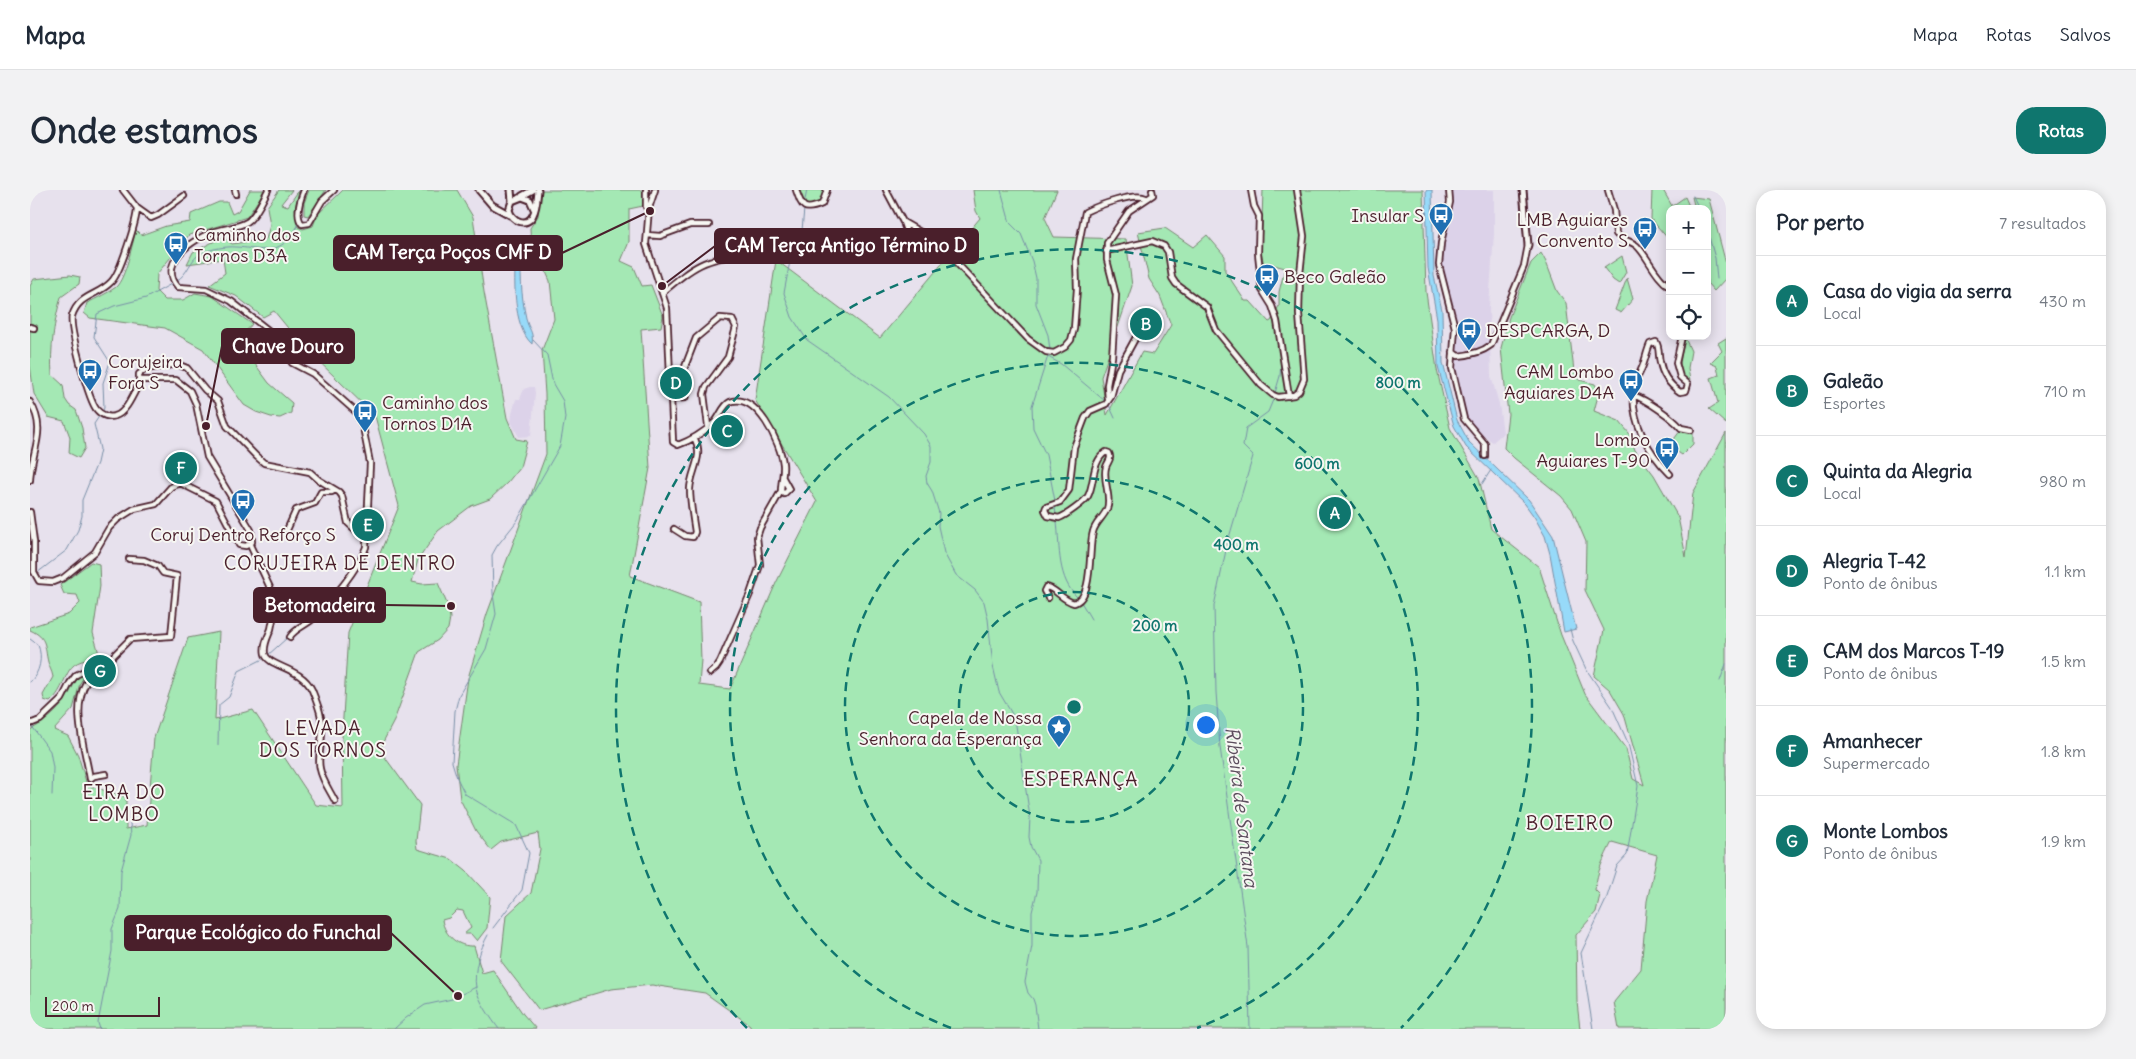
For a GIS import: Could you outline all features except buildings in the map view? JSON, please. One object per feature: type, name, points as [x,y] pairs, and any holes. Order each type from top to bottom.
[{"type":"main road","points":[[479,190],[491,204],[522,222],[532,216],[538,190]]},
{"type":"main road","points":[[512,190],[512,217]]},
{"type":"main road","points":[[512,190],[521,197],[530,200],[534,209]]},
{"type":"main road","points":[[497,207],[533,190]]},
{"type":"main road","points":[[1523,190],[1528,245]]},
{"type":"street","points":[[124,190],[137,208],[148,216],[154,217],[184,196]]},
{"type":"street","points":[[268,190],[249,220],[202,237],[176,257],[173,262],[172,271],[174,282],[178,287],[206,289],[231,301],[268,330],[292,363],[313,374],[356,412],[363,427],[370,463],[366,536],[363,554],[342,587],[313,619],[292,633],[290,637]]},
{"type":"street","points":[[304,190],[299,220],[302,224],[306,225],[322,201],[334,190]]},
{"type":"street","points":[[646,190],[646,205],[648,208]]},
{"type":"street","points":[[655,190],[648,208],[646,235],[648,251],[667,308],[674,442],[678,445],[695,439],[715,422],[728,402],[737,400],[748,404],[758,412],[774,436],[783,464],[782,491],[760,528],[757,537],[760,564],[750,594],[720,662],[710,673]]},
{"type":"street","points":[[796,190],[800,203],[805,208],[814,208],[822,204],[827,190]]},
{"type":"street","points":[[886,190],[903,222],[914,254]]},
{"type":"street","points":[[1108,399],[1107,384],[1112,357],[1116,295],[1106,251],[1109,239],[1125,216],[1152,195],[1152,190]]},
{"type":"street","points":[[1251,190],[1254,206],[1259,216],[1258,253],[1262,290],[1272,306],[1277,321],[1289,396]]},
{"type":"street","points":[[1106,251],[1152,241],[1164,246],[1168,252],[1172,278],[1176,284],[1207,307],[1216,330],[1261,385],[1276,396],[1289,396],[1299,390],[1304,379],[1299,314],[1300,274],[1304,236],[1297,190]]},
{"type":"street","points":[[1449,190],[1450,202],[1441,243],[1440,265],[1454,325],[1452,368],[1464,419],[1485,444],[1486,456]]},
{"type":"street","points":[[1608,190],[1614,210],[1616,234],[1641,250],[1661,281],[1666,284]]},
{"type":"street","points":[[903,222],[936,241],[956,260],[1028,339],[1048,353],[1065,347],[1071,340],[1074,329],[1077,290],[1076,259],[1085,212],[1098,206],[1139,196],[1146,198]]},
{"type":"street","points":[[137,208],[119,272],[111,283],[82,299],[73,315],[73,330],[91,400],[101,413],[109,416],[119,414],[141,380],[176,380],[190,391],[196,404],[206,457],[251,530],[253,538],[250,545],[273,594],[275,603],[271,630],[267,636],[265,656],[267,660],[295,671],[304,678],[311,688],[322,717],[320,768],[335,801]]},
{"type":"street","points":[[646,235],[660,236],[690,225],[709,225]]},
{"type":"street","points":[[1453,352],[1458,356],[1462,356],[1486,349],[1491,345],[1524,266],[1528,245]]},
{"type":"street","points":[[662,293],[698,264],[720,257],[747,254],[750,251]]},
{"type":"street","points":[[671,379],[681,377],[698,335],[720,318],[732,319],[736,327],[728,358],[706,387],[704,394],[708,426]]},
{"type":"street","points":[[1048,598],[1044,591],[1046,587],[1052,588],[1063,599],[1074,603],[1080,600],[1084,593],[1091,559],[1092,532],[1108,506],[1105,474],[1111,458],[1109,453],[1106,452],[1100,457],[1089,495],[1084,501],[1059,518],[1052,518],[1045,514],[1045,510],[1046,506],[1060,502],[1067,494],[1070,486],[1074,447],[1085,418],[1090,411],[1106,404],[1111,397],[1118,370],[1136,336]]},
{"type":"street","points":[[1670,474],[1655,459],[1639,429],[1634,394],[1635,382],[1641,372],[1651,343],[1656,342],[1660,363],[1668,381],[1682,392],[1688,389],[1688,384],[1680,377],[1675,359],[1681,340]]},
{"type":"street","points":[[139,384],[138,376],[142,371],[181,364],[192,371],[205,390],[218,400],[227,426],[264,463],[310,472],[342,496],[348,523],[359,534],[366,536]]},
{"type":"street","points":[[672,399],[685,398],[690,387]]},
{"type":"street","points":[[1634,394],[1676,421],[1681,428],[1691,430]]},
{"type":"street","points":[[30,402],[38,418],[40,430],[30,480]]},
{"type":"street","points":[[674,529],[685,536],[693,537],[695,532],[690,488],[699,459],[699,446],[695,439]]},
{"type":"street","points":[[30,512],[34,542],[35,575],[39,581],[54,582],[64,578],[95,552],[109,528],[118,519],[134,509],[156,504],[171,487],[180,483],[216,501],[237,543],[242,546],[250,545]]},
{"type":"street","points":[[287,530],[296,510],[315,503],[321,492],[332,492],[335,490]]},
{"type":"street","points":[[30,724],[40,720],[62,699],[76,675],[82,672],[100,670],[130,639],[171,636],[177,576],[164,573],[158,566],[144,560],[130,559]]},
{"type":"street","points":[[95,671],[85,682],[79,714],[79,732],[85,746],[90,779],[94,776],[106,774]]},
{"type":"shaded area","points":[[1448,190],[1494,190],[1494,234],[1489,306],[1491,376],[1499,404],[1503,433],[1493,442],[1477,432],[1460,408],[1451,376],[1450,355],[1454,318],[1439,267],[1439,244],[1449,213]]},
{"type":"shaded area","points":[[534,387],[535,393],[531,436],[519,437],[511,422],[512,414],[516,399],[520,399],[524,389]]},
{"type":"green space","points":[[250,190],[265,190],[247,217],[189,235],[157,274],[156,291],[165,300],[183,300],[195,293],[212,296],[252,324],[238,341],[269,383],[292,403],[291,413],[280,418],[256,412],[244,405],[203,349],[165,328],[90,318],[84,313],[87,303],[113,289],[120,282],[136,230],[141,235],[166,226],[190,222],[191,214],[219,202],[227,202],[232,214],[238,211]]},
{"type":"green space","points":[[279,190],[292,190],[281,204],[288,206],[299,190],[295,209],[298,227],[303,229],[313,226],[317,215],[343,190],[457,190],[473,217],[484,292],[507,418],[516,439],[527,441],[520,467],[508,482],[490,499],[471,506],[438,531],[418,560],[412,582],[422,584],[438,583],[448,606],[450,618],[448,629],[438,640],[419,652],[394,721],[382,744],[384,756],[420,805],[416,841],[417,849],[451,859],[466,871],[490,897],[487,928],[477,941],[471,934],[464,934],[471,928],[463,911],[457,910],[449,918],[442,920],[446,931],[449,936],[463,945],[474,946],[482,973],[493,970],[523,1014],[536,1029],[30,1029],[30,730],[58,709],[80,675],[85,676],[80,683],[73,709],[54,730],[68,736],[78,755],[87,785],[126,797],[126,829],[147,825],[154,738],[188,638],[219,632],[215,720],[253,710],[316,805],[343,808],[342,734],[348,633],[399,506],[375,416],[301,344],[274,311],[263,317],[236,296],[209,285],[225,273],[223,259],[187,264],[193,252],[223,237],[232,244],[266,239],[270,225],[267,207]]},
{"type":"green space","points":[[309,190],[326,190],[308,216],[304,215],[304,203]]},
{"type":"green space","points":[[540,190],[643,190],[643,206],[629,209],[629,242],[621,261],[634,267],[642,286],[651,285],[663,316],[661,327],[641,329],[650,468],[630,576],[699,602],[701,660],[699,685],[730,689],[776,583],[817,502],[755,400],[776,260],[880,338],[980,218],[976,211],[973,190],[1057,190],[1045,218],[1054,237],[1126,239],[1132,286],[1101,377],[1107,415],[1142,352],[1153,354],[1171,325],[1160,296],[1149,279],[1138,232],[1165,228],[1193,247],[1207,235],[1225,256],[1225,271],[1245,301],[1250,301],[1269,322],[1279,306],[1279,292],[1285,268],[1264,265],[1261,251],[1263,190],[1423,190],[1426,292],[1437,370],[1450,428],[1479,478],[1491,529],[1539,567],[1561,635],[1585,694],[1626,749],[1633,779],[1644,785],[1624,714],[1610,690],[1594,676],[1604,630],[1585,590],[1586,542],[1572,509],[1561,496],[1504,448],[1508,414],[1501,348],[1509,317],[1531,263],[1541,253],[1557,291],[1566,303],[1574,371],[1579,380],[1595,384],[1599,392],[1594,411],[1619,421],[1629,433],[1635,450],[1654,475],[1678,517],[1686,557],[1693,493],[1726,433],[1726,1029],[1619,1029],[1614,1002],[1641,969],[1647,901],[1657,855],[1612,842],[1597,877],[1595,890],[1600,895],[1596,912],[1576,935],[1577,1002],[1580,1029],[751,1029],[750,1025],[705,993],[652,985],[611,989],[539,1010],[501,961],[506,916],[531,893],[540,849],[538,833],[501,842],[491,850],[476,831],[460,799],[456,765],[468,678],[487,614],[546,454],[542,350],[554,319],[550,281],[536,249],[531,249],[530,228],[538,216]]},
{"type":"green space","points":[[796,190],[827,190],[822,204],[805,208]]},
{"type":"green space","points":[[1652,190],[1663,190],[1671,205],[1666,205],[1666,236],[1651,219]]},
{"type":"green space","points":[[1685,197],[1689,205],[1673,205]]},
{"type":"green space","points":[[1692,197],[1709,199],[1711,205],[1694,205]]},
{"type":"green space","points":[[1711,207],[1726,264],[1726,278],[1714,291],[1711,288]]},
{"type":"green space","points":[[1622,256],[1626,272],[1619,284],[1613,280],[1604,268]]},
{"type":"green space","points":[[70,275],[80,277],[79,284],[61,297],[53,336],[52,375],[63,385],[65,399],[76,410],[82,428],[85,448],[79,458],[69,453],[70,437],[64,421],[48,417],[34,394],[30,365],[30,286],[34,279]]},
{"type":"green space","points":[[1627,278],[1633,299],[1621,313],[1615,310]]},
{"type":"green space","points":[[1726,338],[1726,424],[1709,409],[1718,403],[1711,378],[1719,375],[1717,366],[1710,363],[1722,351],[1718,343]]},
{"type":"green space","points":[[1686,340],[1691,351],[1688,368],[1690,380],[1684,379],[1680,369]]},
{"type":"green space","points":[[1680,431],[1693,433],[1693,444],[1682,455],[1669,446]]},
{"type":"green space","points":[[91,562],[99,564],[100,586],[93,633],[98,650],[98,660],[86,660],[72,667],[57,695],[50,702],[44,700],[43,695],[53,677],[48,664],[43,639],[30,630],[30,627],[69,614],[80,603],[77,595],[64,594],[60,585]]},
{"type":"water","points":[[1426,190],[1432,190],[1434,276],[1442,310],[1443,363],[1457,420],[1469,442],[1529,500],[1553,536],[1576,629],[1564,632],[1550,554],[1545,536],[1535,518],[1525,504],[1466,447],[1454,426],[1438,367],[1437,319],[1428,268]]},
{"type":"water","points":[[522,250],[522,292],[527,322],[532,333],[532,344],[525,336],[521,326],[516,300],[516,251]]},
{"type":"waterway","points":[[297,208],[300,190]]},
{"type":"waterway","points":[[804,205],[807,190]]},
{"type":"waterway","points":[[1001,190],[1010,223],[1021,234],[1032,261],[1036,278],[1036,304],[1048,335],[1050,350]]},
{"type":"waterway","name":"Ribeira de Santana","points":[[1254,190],[1258,208]]},
{"type":"waterway","points":[[1693,196],[1697,205]]},
{"type":"waterway","points":[[804,209],[801,241],[790,261],[784,293],[792,317],[807,340],[889,397],[924,434],[931,446],[931,462],[926,476],[927,483],[932,491],[939,513],[938,526],[944,553],[956,575],[975,590],[984,602],[988,619],[993,666],[999,692],[1015,719],[1030,817],[1029,837],[1031,847],[1038,860],[1037,892],[1032,912],[1032,946],[1025,982],[1028,993],[1035,1005],[1038,1029]]},
{"type":"waterway","points":[[176,281],[184,275],[194,259],[205,252],[228,247],[263,250],[281,245],[294,233],[297,227],[297,217]]},
{"type":"waterway","name":"Ribeira de Santana","points":[[1256,229],[1256,262]]},
{"type":"waterway","points":[[1711,244],[1715,258],[1717,279]]},
{"type":"waterway","name":"Ribeira de Santana","points":[[1257,268],[1258,274]]},
{"type":"waterway","points":[[102,412],[104,408],[103,383],[110,362],[94,337],[97,314],[114,306],[146,298],[173,283]]},
{"type":"waterway","points":[[493,928],[522,890],[529,853],[516,825],[465,794],[452,762],[455,711],[459,695],[486,649],[496,614],[493,594],[492,555],[517,521],[560,446],[565,418],[563,401],[553,384],[547,355],[533,340]]},
{"type":"waterway","points":[[1048,356],[1032,406],[1033,428],[1046,455],[1055,501]]},
{"type":"waterway","points":[[1048,357],[1061,364],[1105,401]]},
{"type":"waterway","name":"Ribeira de Santana","points":[[1275,393],[1280,376],[1281,362]]},
{"type":"waterway","name":"Ribeira de Santana","points":[[1250,1029],[1248,947],[1220,747],[1216,692],[1214,606],[1228,541],[1253,456],[1243,446],[1246,428],[1268,412],[1273,400]]},
{"type":"waterway","points":[[1109,405],[1115,418]]},
{"type":"waterway","points":[[37,573],[67,550],[78,530],[82,516],[82,500],[97,463],[100,449],[94,424],[100,415]]},
{"type":"waterway","points":[[1482,484],[1491,470]]},
{"type":"waterway","points":[[1055,507],[1056,515]]},
{"type":"waterway","points":[[1057,521],[1059,553],[1063,573],[1066,582],[1078,598]]},
{"type":"waterway","points":[[349,580],[363,564]]},
{"type":"waterway","points":[[1081,602],[1091,619]]},
{"type":"waterway","points":[[1570,629],[1573,641],[1586,669],[1612,707],[1628,743],[1638,786],[1627,855],[1617,866],[1606,900],[1581,953],[1593,1029]]},
{"type":"waterway","points":[[268,655],[287,638]]},
{"type":"waterway","points":[[30,639],[38,645],[40,650],[38,670],[30,682]]},
{"type":"waterway","points":[[218,745],[219,705],[229,697],[239,671],[263,659]]},
{"type":"waterway","points":[[1720,681],[1726,664]]},
{"type":"waterway","points":[[31,725],[50,751],[53,768],[52,795]]},
{"type":"waterway","points":[[100,1029],[98,1023],[112,951],[112,929],[120,909],[121,871],[131,835],[130,823]]},
{"type":"waterway","points":[[488,935],[478,960],[475,981],[482,1003],[499,1029]]},
{"type":"waterway","points":[[394,1029],[425,1005],[452,999],[476,987]]},
{"type":"place","name":"CAM Terça Poços CMF D","points":[[650,211]]},
{"type":"place","name":"Insular S","points":[[1441,236]]},
{"type":"place","name":"LMB Aguiares Convento S","points":[[1645,250]]},
{"type":"place","name":"Caminho dos Tornos D3A","points":[[176,265]]},
{"type":"place","name":"CAM Terça Antigo Término D","points":[[662,286]]},
{"type":"place","name":"Beco Galeão","points":[[1267,297]]},
{"type":"place","name":"Galeão","points":[[1146,324]]},
{"type":"place","name":"DESPCARGA, D","points":[[1469,351]]},
{"type":"place","name":"Alegria T-42","points":[[676,383]]},
{"type":"place","name":"Corujeira Fora S","points":[[90,392]]},
{"type":"place","name":"CAM Lombo Aguiares D4A","points":[[1631,402]]},
{"type":"place","name":"Chave Douro","points":[[206,426]]},
{"type":"place","name":"Quinta da Alegria","points":[[727,431]]},
{"type":"place","name":"Caminho dos Tornos D1A","points":[[365,433]]},
{"type":"place","name":"Amanhecer","points":[[181,468]]},
{"type":"place","name":"Lombo Aguiares T-90","points":[[1667,470]]},
{"type":"place","name":"Casa do vigia da serra","points":[[1335,513]]},
{"type":"place","name":"Coruj Dentro Reforço S","points":[[243,522]]},
{"type":"place","name":"CAM dos Marcos T-19","points":[[368,525]]},
{"type":"place","name":"Betomadeira","points":[[451,606]]},
{"type":"place","name":"Monte Lombos","points":[[100,671]]},
{"type":"place","name":"Capela de Nossa Senhora da Esperança","points":[[1059,748]]},
{"type":"place","name":"Parque Ecológico do Funchal","points":[[458,996]]},
{"type":"district","name":"CORUJEIRA DE DENTRO","points":[[340,563]]},
{"type":"district","name":"LEVADA DOS TORNOS","points":[[323,739]]},
{"type":"district","name":"ESPERANÇA","points":[[1081,779]]},
{"type":"district","name":"EIRA DO LOMBO","points":[[124,803]]},
{"type":"district","name":"BOIEIRO","points":[[1570,823]]}]
